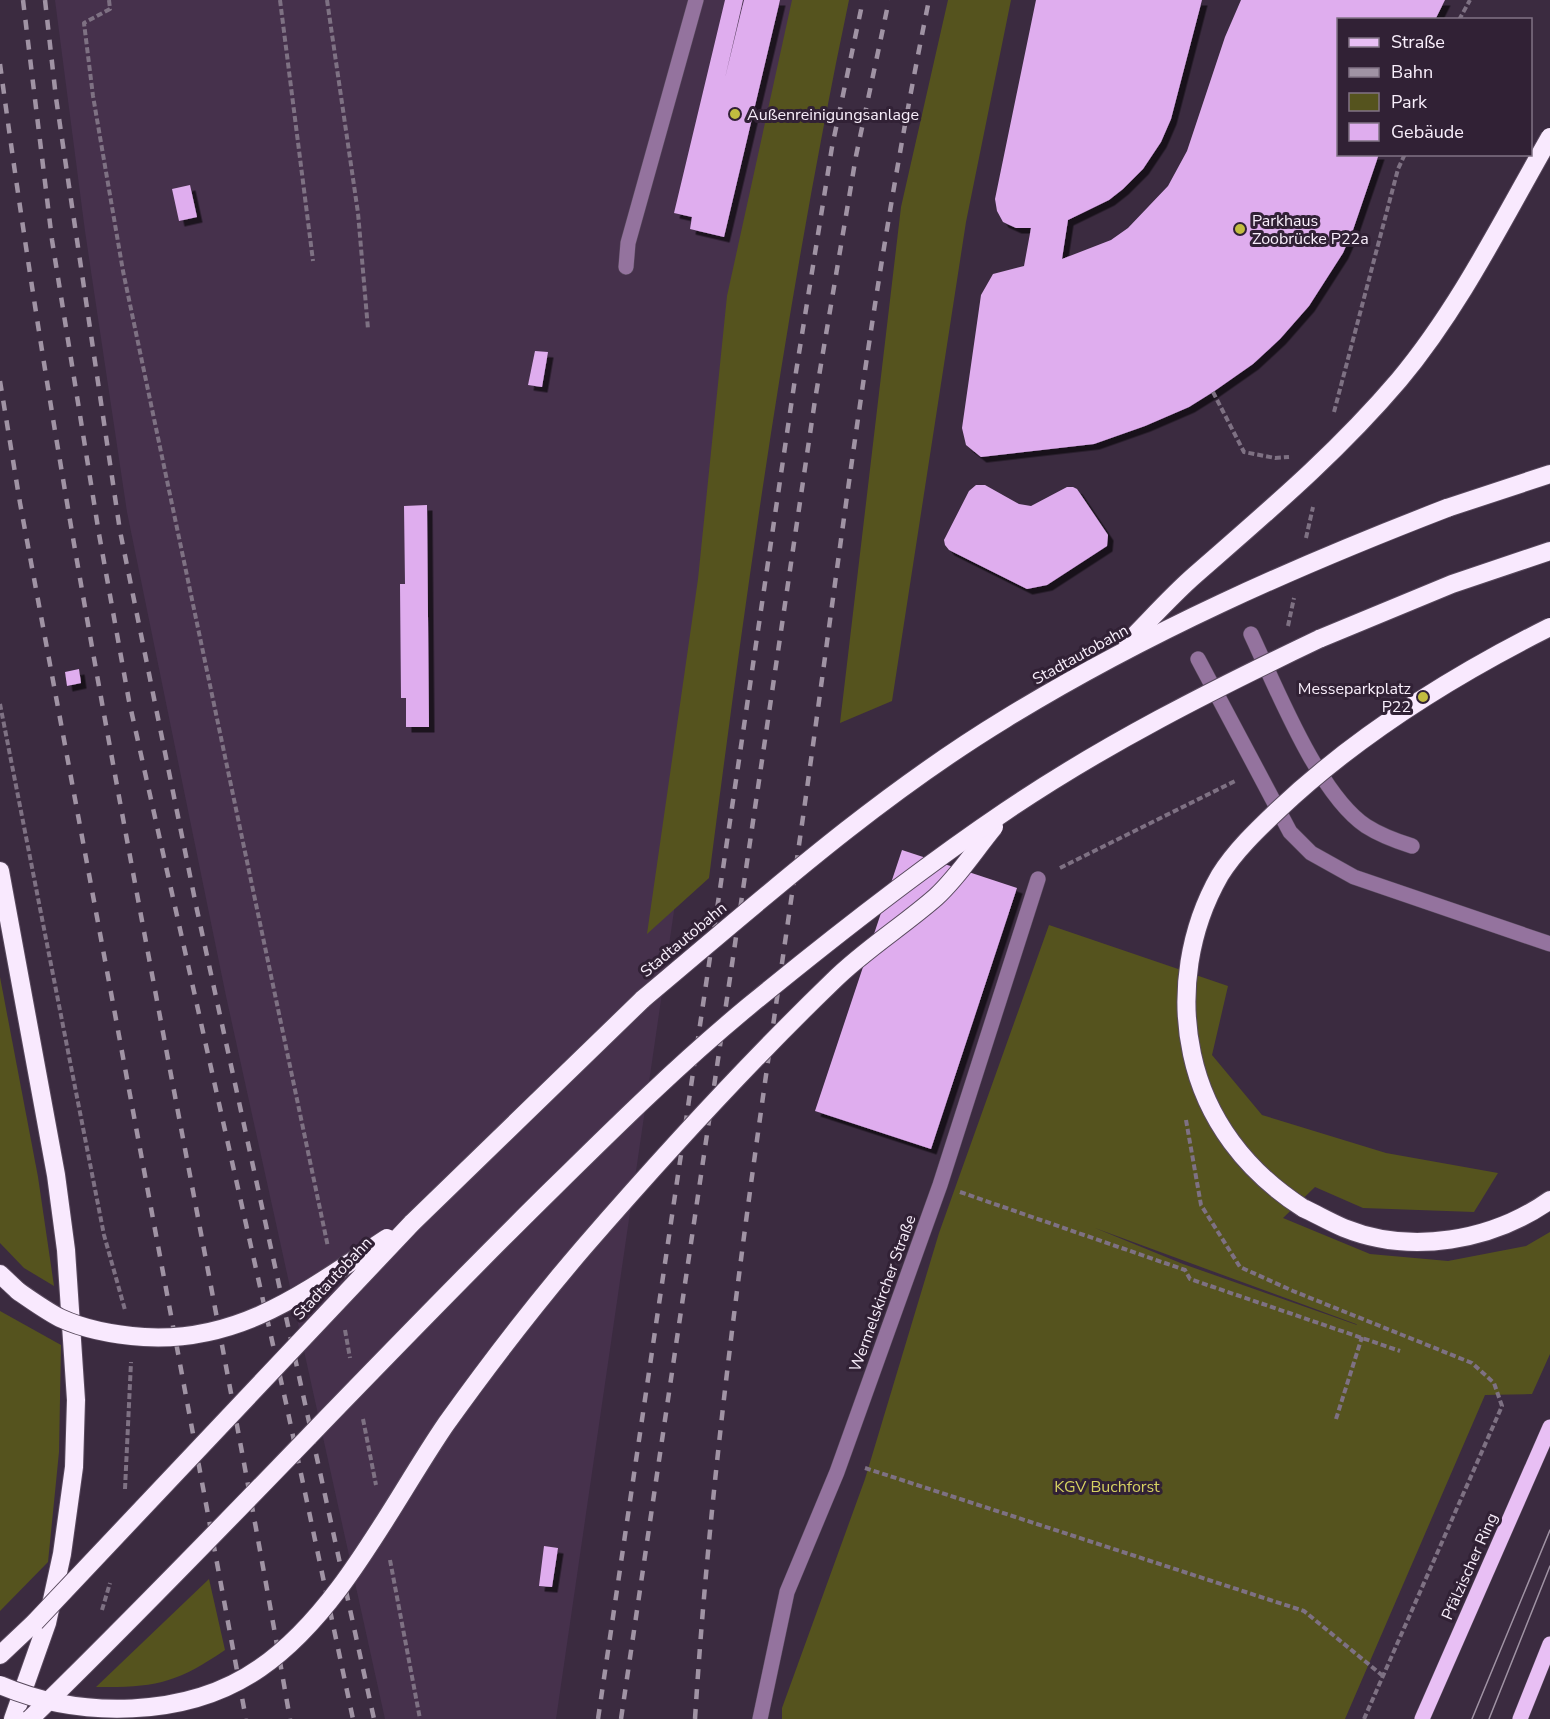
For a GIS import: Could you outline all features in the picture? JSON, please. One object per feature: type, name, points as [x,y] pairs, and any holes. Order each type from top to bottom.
[{"type":"highway","points":[[1116,654],[1187,582],[1281,502],[1345,440],[1400,378],[1464,286],[1550,137]]},
{"type":"highway","name":"Stadtautobahn","points":[[0,1655],[35,1622],[411,1223],[643,999],[814,855],[918,777],[1003,720],[1116,654],[1311,561],[1448,508],[1550,474]]},
{"type":"highway","points":[[30,1719],[117,1635],[454,1286],[691,1057],[747,1008],[881,900],[1008,809],[1160,719],[1243,675],[1319,639],[1452,584],[1550,551]]},
{"type":"highway","points":[[1550,627],[1500,652],[1405,710],[1305,784],[1255,832],[1221,874],[1204,908],[1191,949],[1186,984],[1187,1032],[1194,1065],[1208,1102],[1230,1142],[1257,1173],[1302,1208],[1345,1228],[1380,1238],[1418,1242],[1457,1239],[1497,1229],[1536,1210],[1550,1200]]},
{"type":"highway","points":[[0,1685],[14,1693],[55,1706],[107,1712],[158,1709],[206,1696],[260,1668],[307,1628],[338,1588],[447,1424],[512,1336],[583,1248],[742,1072],[836,978],[939,894],[1008,809]]},
{"type":"highway","points":[[0,871],[56,1175],[66,1250],[76,1400],[74,1467],[62,1554],[47,1623],[13,1719]]},
{"type":"highway","points":[[0,1274],[18,1291],[60,1318],[112,1335],[162,1338],[207,1334],[251,1320],[285,1304],[411,1223]]},
{"type":"main road","name":"Pfälzischer Ring","points":[[1422,1719],[1550,1427]]},
{"type":"main road","points":[[1520,1719],[1550,1644]]},
{"type":"street","points":[[626,267],[628,243],[696,0]]},
{"type":"street","points":[[1251,634],[1312,758],[1340,804],[1366,826],[1412,846]]},
{"type":"street","points":[[1198,659],[1290,832],[1311,853],[1329,864],[1400,894],[1550,944]]},
{"type":"street","name":"Wermelskircher Straße","points":[[760,1719],[787,1592],[841,1461],[940,1185],[1038,879]]},
{"type":"path","points":[[109,0],[110,9],[84,23],[110,201],[228,781],[328,1250]]},
{"type":"path","points":[[280,0],[314,261]]},
{"type":"path","points":[[327,0],[358,213],[368,329]]},
{"type":"path","points":[[1460,18],[1470,0]]},
{"type":"path","points":[[1333,420],[1398,169],[1404,156]]},
{"type":"path","points":[[1213,392],[1244,452],[1275,458],[1295,457]]},
{"type":"path","points":[[1305,543],[1315,496]]},
{"type":"path","points":[[1287,633],[1296,588]]},
{"type":"path","points":[[1038,879],[1258,770]]},
{"type":"path","points":[[1185,1110],[1201,1205],[1240,1267],[1293,1291],[1472,1363],[1494,1383],[1502,1406],[1364,1719]]},
{"type":"path","points":[[940,1185],[1185,1270],[1190,1279],[1400,1351]]},
{"type":"path","points":[[342,1319],[352,1365]]},
{"type":"path","points":[[1336,1419],[1362,1337]]},
{"type":"path","points":[[361,1411],[377,1492]]},
{"type":"path","points":[[841,1461],[1304,1611],[1383,1676]]},
{"type":"path","points":[[388,1549],[420,1719]]},
{"type":"shaded area","points":[[55,0],[807,0],[556,1719],[385,1719],[226,996],[127,512],[85,231]]},
{"type":"green space","points":[[792,0],[849,0],[807,218],[770,438],[709,878],[647,934],[698,579],[727,296]]},
{"type":"green space","points":[[948,0],[1011,0],[966,222],[892,701],[840,723],[901,207]]},
{"type":"green space","name":"KGV Buchforst","points":[[1049,925],[1228,986],[1212,1055],[1262,1115],[1386,1153],[1498,1173],[1474,1212],[1363,1208],[1315,1187],[1283,1218],[1370,1254],[1448,1261],[1526,1246],[1550,1232],[1550,1354],[1532,1394],[1485,1395],[1345,1719],[782,1719],[782,1708],[865,1479],[939,1233]],"holes":[[[1095,1228],[1356,1324],[1183,1264]]]},
{"type":"green space","points":[[0,977],[38,1177],[54,1286],[24,1268],[0,1243]]},
{"type":"green space","points":[[0,1311],[61,1345],[59,1452],[48,1562],[0,1611]]},
{"type":"green space","points":[[209,1579],[225,1650],[193,1670],[164,1681],[134,1686],[96,1687]]},
{"type":"building","name":"Außenreinigungsanlage","points":[[725,0],[743,0],[725,78],[744,0],[780,0],[724,237],[690,229],[692,217],[674,213]]},
{"type":"building","name":"Parkhaus Zoobrücke P22a","points":[[1036,0],[1202,0],[1171,119],[1161,142],[1143,169],[1123,189],[1109,200],[1068,220],[1062,259],[1111,240],[1128,228],[1168,186],[1187,151],[1225,37],[1241,0],[1445,0],[1436,18],[1337,18],[1337,156],[1378,156],[1353,230],[1343,253],[1309,306],[1280,339],[1253,364],[1189,407],[1094,444],[981,457],[966,445],[962,428],[981,295],[993,274],[1024,266],[1031,228],[1016,228],[1003,222],[997,211],[995,199]]},
{"type":"building","points":[[190,185],[197,217],[179,221],[172,189]]},
{"type":"building","points":[[535,351],[548,352],[542,387],[528,385]]},
{"type":"building","points":[[976,485],[985,485],[1019,504],[1031,506],[1067,487],[1073,487],[1077,489],[1108,535],[1107,546],[1047,585],[1027,589],[949,550],[945,545],[944,540],[969,491]]},
{"type":"building","points":[[427,505],[429,727],[406,727],[406,698],[401,698],[400,584],[405,584],[404,506]]},
{"type":"building","points":[[79,669],[81,683],[67,686],[65,672]]},
{"type":"building","points":[[902,850],[1017,888],[931,1149],[815,1111]]},
{"type":"building","points":[[544,1546],[558,1548],[552,1587],[539,1586]]},
{"type":"tram line","points":[[1472,1719],[1550,1530]]},
{"type":"tram line","points":[[1489,1719],[1550,1566]]},
{"type":"railway","points":[[23,0],[52,240],[99,534],[129,701],[286,1403],[353,1719]]},
{"type":"railway","points":[[45,0],[56,98],[120,531],[197,910],[374,1719]]},
{"type":"railway","points":[[598,1719],[796,372],[832,147],[863,0]]},
{"type":"railway","points":[[621,1719],[815,400],[856,156],[889,0]]},
{"type":"railway","points":[[695,1719],[714,1491],[740,1263],[875,303],[909,101],[929,0]]},
{"type":"railway","points":[[0,64],[30,272],[99,686],[290,1719]]},
{"type":"railway","points":[[0,381],[20,503],[246,1719]]},
{"type":"place","name":"Außenreinigungsanlage","points":[[735,114]]},
{"type":"place","name":"Parkhaus Zoobrücke P22a","points":[[1240,229]]},
{"type":"place","name":"Messeparkplatz P22","points":[[1423,697]]}]
